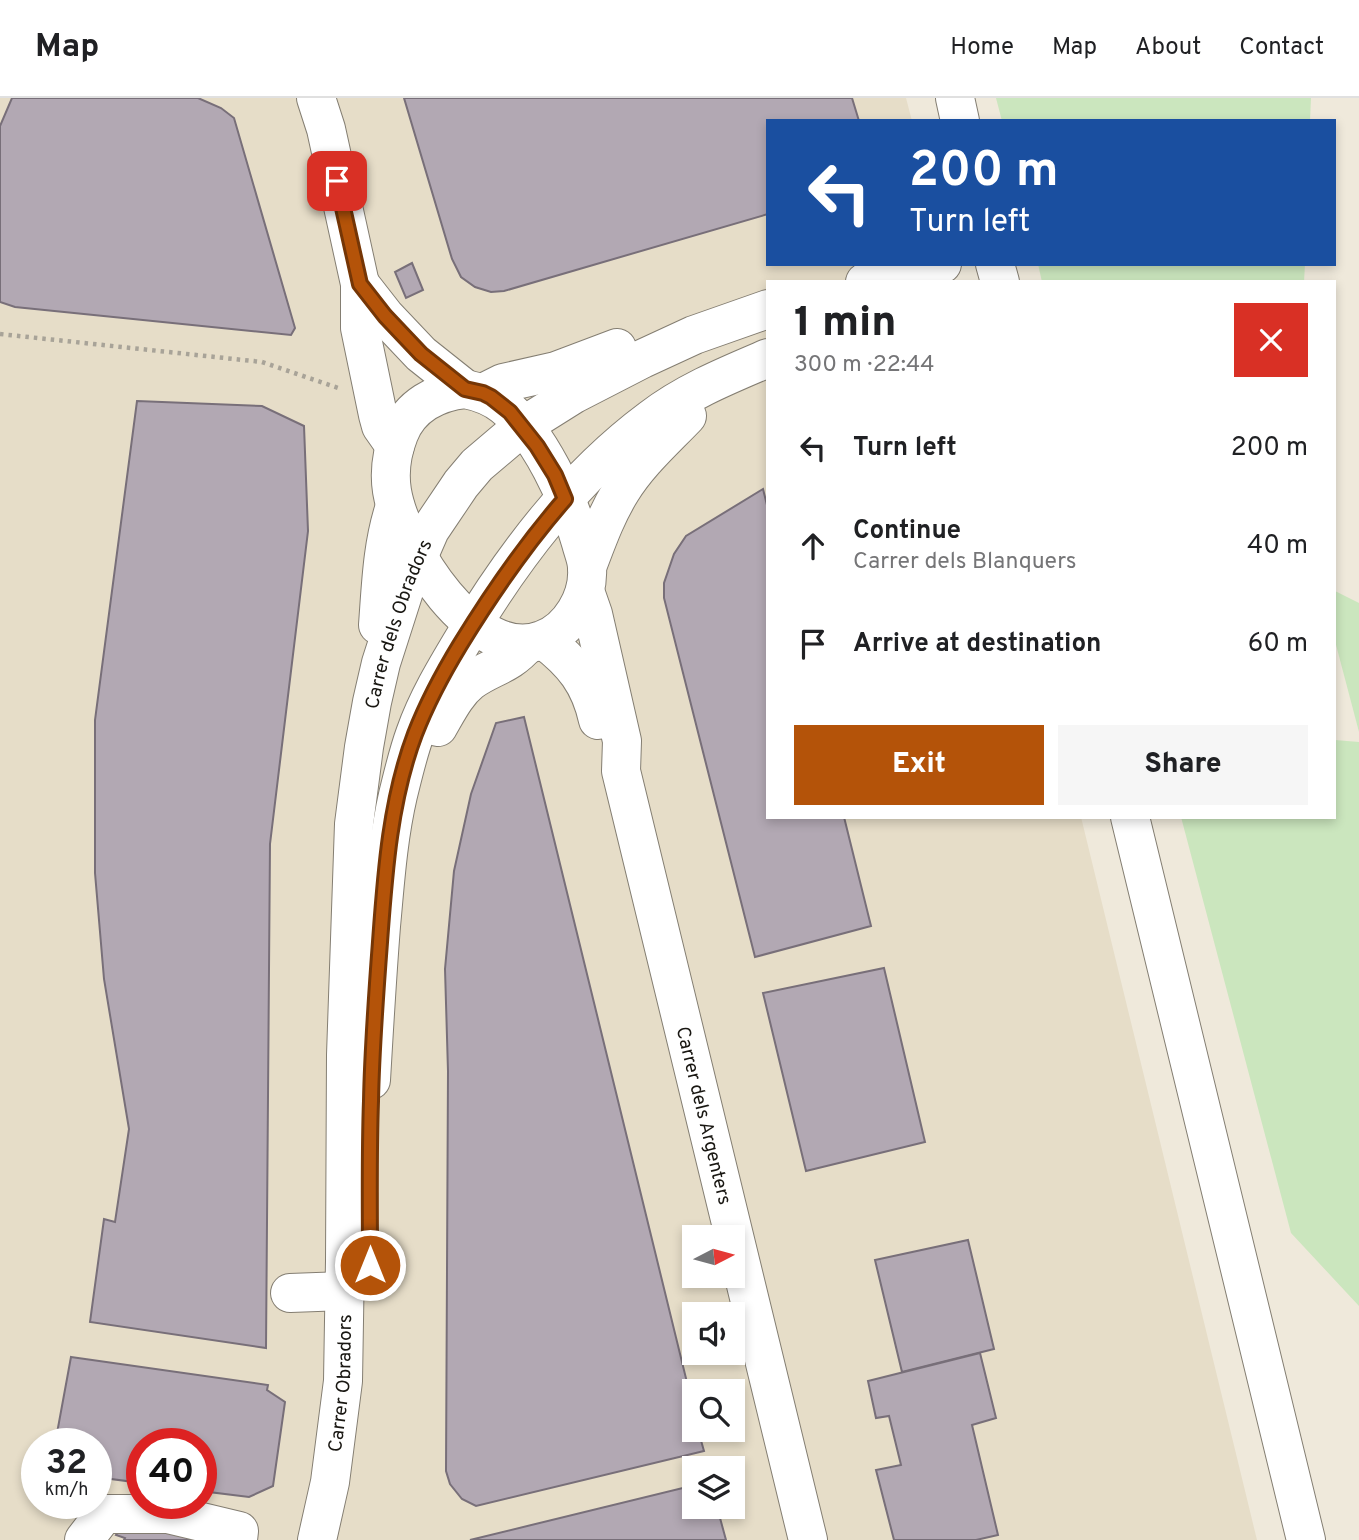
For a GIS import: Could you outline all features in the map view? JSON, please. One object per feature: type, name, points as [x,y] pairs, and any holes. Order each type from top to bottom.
[{"type":"street","points":[[942,98],[944,119]]},
{"type":"street","points":[[955,98],[960,119]]},
{"type":"street","points":[[316,103],[326,130],[360,284],[359,328],[375,400],[381,426],[395,446]]},
{"type":"street","points":[[859,280],[884,266]]},
{"type":"street","points":[[875,280],[935,266]]},
{"type":"street","name":"Carrer dels Argenters","points":[[360,284],[385,316],[421,354],[474,391],[505,406],[523,426],[547,461],[577,528],[593,614],[622,741],[621,771],[807,1540]]},
{"type":"street","name":"Carrer dels Obradors","points":[[343,1540],[354,1496],[367,1390],[370,1292],[370,1103],[359,1050],[354,824],[364,747],[381,663],[406,585],[430,530],[461,484],[484,459],[523,426],[610,374],[694,335],[766,310]]},
{"type":"street","name":"Carrer dels Obradors","points":[[395,506],[390,477],[395,446],[403,424],[413,411],[426,401],[454,390],[474,391],[556,371],[644,339],[694,335]]},
{"type":"street","name":"Carrer dels Obradors","points":[[359,1050],[397,796],[414,736],[424,713],[472,624],[513,562],[565,499],[614,447],[653,417],[689,395],[766,359]]},
{"type":"street","name":"Carrer dels Obradors","points":[[536,642],[559,630],[580,605],[586,579],[610,510],[632,475],[725,376]]},
{"type":"street","points":[[395,506],[418,558],[443,592],[472,624],[503,642],[536,642]]},
{"type":"street","points":[[381,663],[377,632],[380,596],[385,544],[395,506]]},
{"type":"street","points":[[407,759],[428,742],[463,688],[536,642]]},
{"type":"street","name":"Carrer dels Argenters","points":[[536,642],[566,658],[582,676],[593,699],[604,746],[621,771]]},
{"type":"street","points":[[1130,819],[1306,1540]]},
{"type":"street","name":"Carrer Obradors","points":[[317,1540],[314,1489],[323,1424],[343,1381],[344,1292],[359,1050]]},
{"type":"street","points":[[290,1293],[344,1292]]},
{"type":"street","name":"Carrer dels Obradors","points":[[344,1292],[357,1318],[355,1348],[368,1373]]},
{"type":"street","name":"Carrer dels Obradors","points":[[323,1424],[351,1422],[356,1382],[368,1373]]},
{"type":"street","points":[[314,1489],[337,1518],[332,1540]]},
{"type":"street","points":[[84,1540],[104,1514],[169,1514],[239,1531],[238,1540]]},
{"type":"path","points":[[0,334],[262,362],[375,400]]},
{"type":"shaded area","points":[[0,98],[906,98],[911,119],[766,119],[766,266],[947,266],[950,280],[766,280],[766,819],[1081,819],[1257,1540],[0,1540]]},
{"type":"green space","points":[[996,98],[1311,98],[1310,119],[1001,119]]},
{"type":"green space","points":[[1038,266],[1305,266],[1304,280],[1042,280]]},
{"type":"green space","points":[[1336,592],[1359,603],[1359,732],[1336,645]]},
{"type":"green space","points":[[1336,740],[1359,742],[1359,1306],[1291,1233],[1182,819],[1336,819]]},
{"type":"building","points":[[12,98],[198,98],[221,108],[234,118],[295,328],[291,335],[15,307],[0,302],[0,126]]},
{"type":"building","points":[[404,98],[852,98],[858,119],[766,119],[766,215],[504,291],[491,292],[475,287],[461,277],[452,259]]},
{"type":"building","points":[[412,263],[423,290],[406,298],[395,272]]},
{"type":"building","points":[[137,401],[262,406],[304,426],[308,531],[270,844],[266,1348],[90,1322],[104,1219],[115,1222],[129,1129],[104,979],[95,873],[95,720]]},
{"type":"building","points":[[763,489],[766,501],[766,819],[844,819],[871,926],[755,957],[664,598],[664,583],[674,554],[686,536]]},
{"type":"building","points":[[524,717],[686,1379],[682,1379],[682,1442],[701,1442],[704,1451],[476,1506],[462,1499],[450,1484],[446,1471],[448,1071],[445,969],[454,871],[471,794],[496,723]]},
{"type":"building","points":[[884,968],[925,1142],[806,1171],[763,993]]},
{"type":"building","points":[[968,1240],[994,1349],[902,1372],[875,1260]]},
{"type":"building","points":[[980,1353],[996,1418],[972,1425],[998,1535],[976,1540],[894,1540],[876,1470],[901,1465],[889,1416],[876,1418],[868,1381]]},
{"type":"building","points":[[71,1357],[268,1385],[267,1390],[285,1402],[273,1486],[249,1497],[217,1493],[217,1428],[126,1428],[126,1481],[112,1479],[112,1428],[58,1428]]},
{"type":"building","points":[[682,1488],[682,1519],[720,1519],[726,1540],[470,1540]]},
{"type":"building","points":[[126,1519],[130,1519],[195,1540],[124,1540],[125,1538],[116,1535]]},
{"type":"route","points":[[337,181],[360,284],[385,316],[421,354],[465,389],[483,393],[505,406],[537,446],[555,475],[565,499],[513,562],[442,676],[414,736],[397,796],[383,900],[373,1031],[370,1265]]}]
